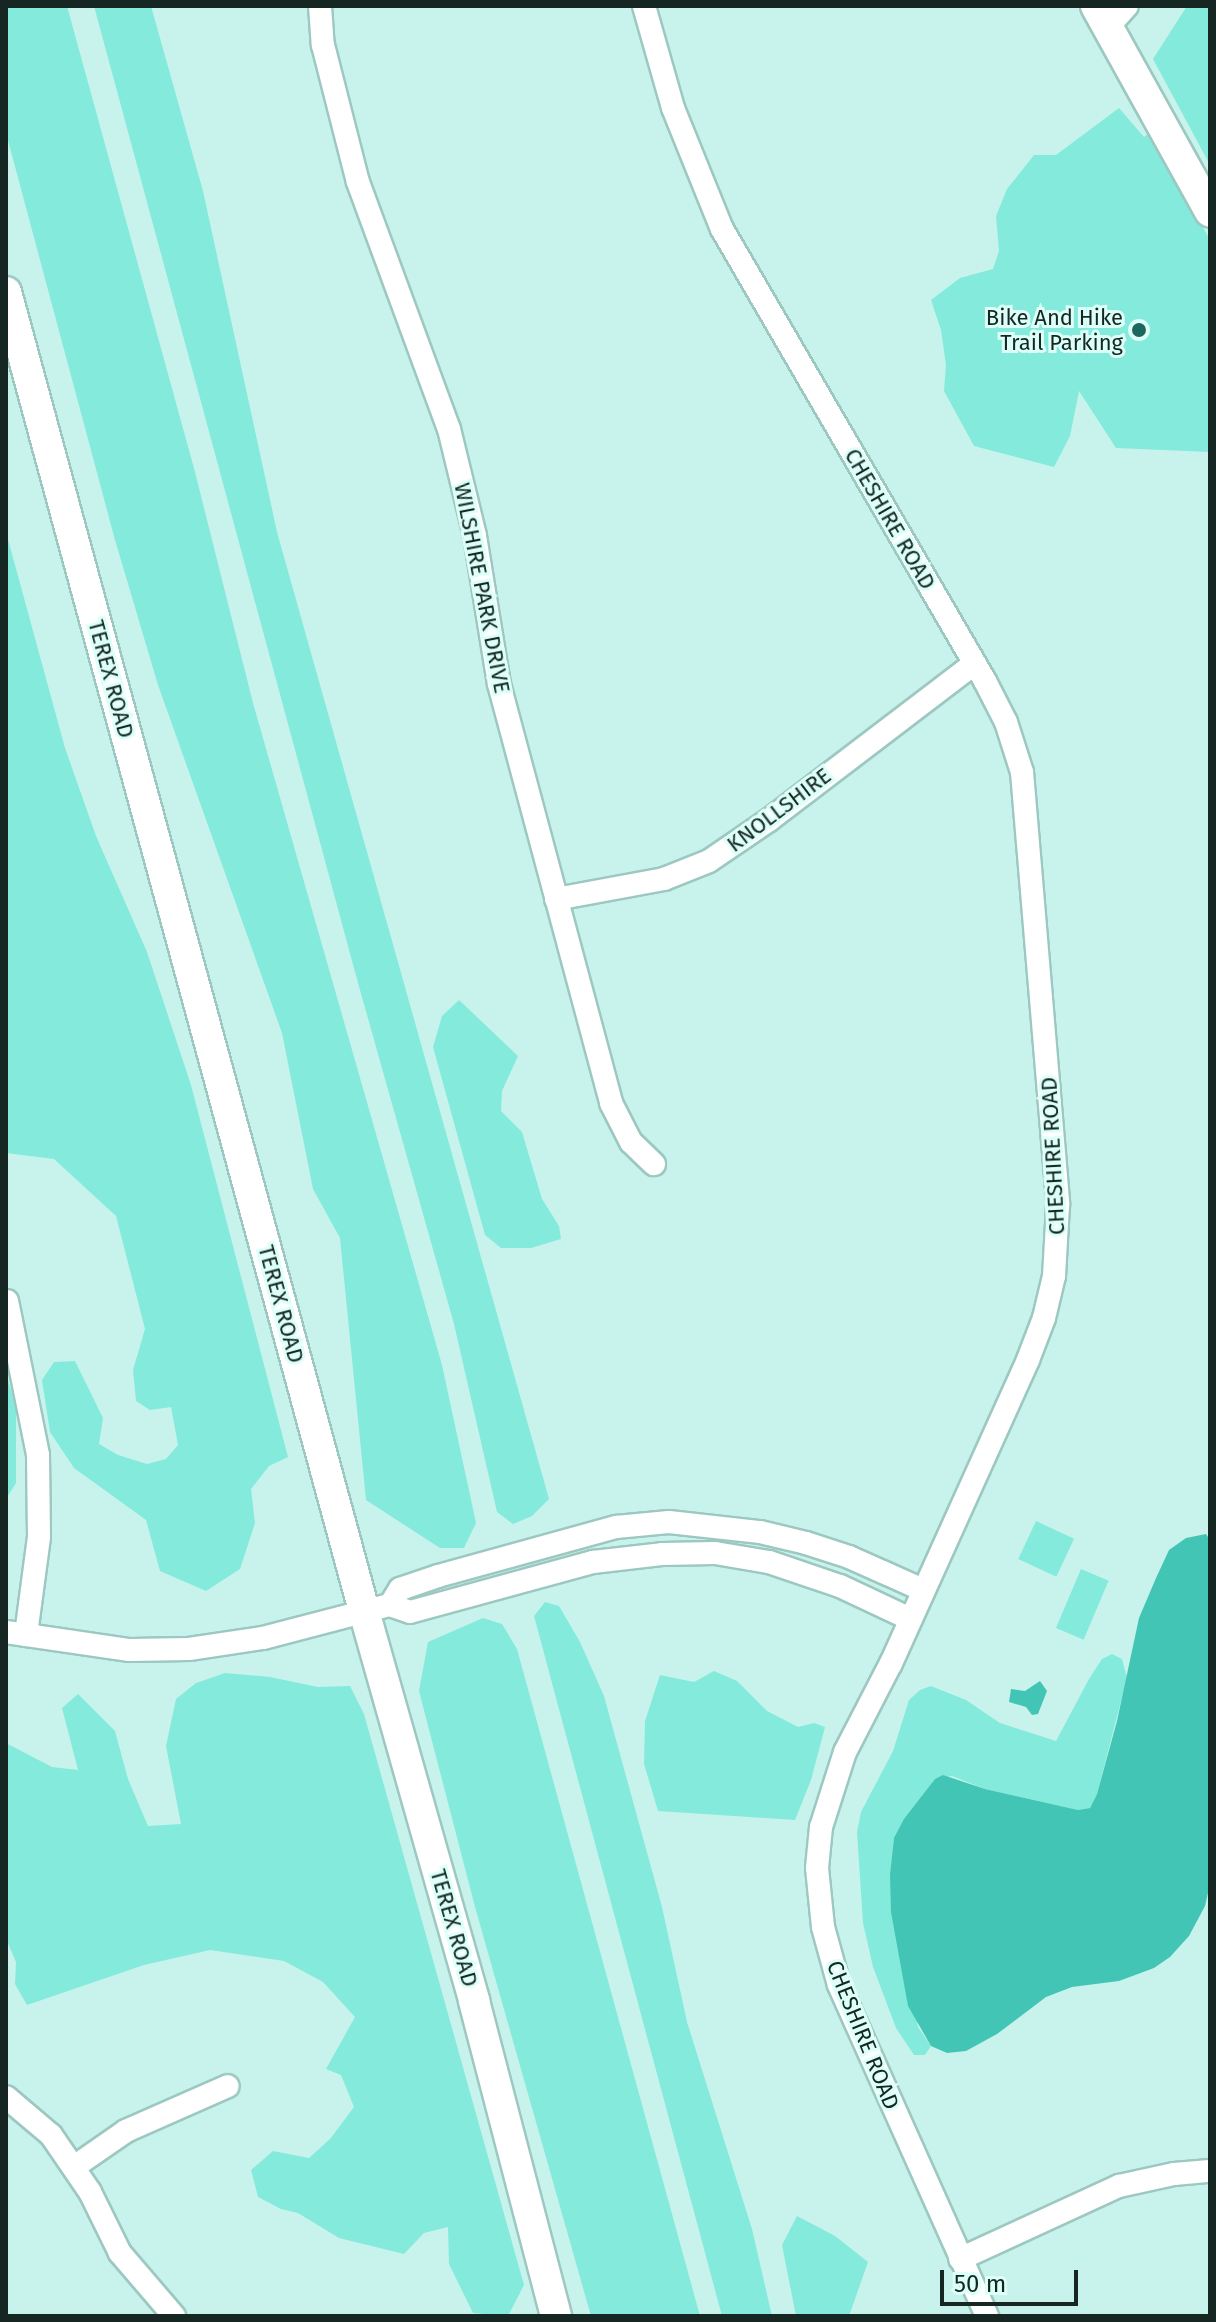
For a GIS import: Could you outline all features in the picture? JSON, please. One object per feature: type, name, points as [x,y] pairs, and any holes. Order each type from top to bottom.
[{"type":"main road","points":[[1111,13],[1210,212]]},
{"type":"main road","name":"TEREX ROAD","points":[[6,292],[377,1608],[556,2316]]},
{"type":"street","name":"WILSHIRE PARK DRIVE","points":[[320,6],[323,45],[358,182],[449,429],[475,536],[499,684],[611,1103],[631,1142],[654,1164]]},
{"type":"street","name":"CHESHIRE ROAD","points":[[644,6],[673,108],[722,229],[1006,722],[1024,785],[1058,1205],[1057,1251],[1044,1318],[1028,1360],[910,1619],[845,1752],[821,1827],[817,1868],[823,1927],[839,1985],[987,2316]]},
{"type":"street","name":"KNOLLSHIRE","points":[[556,899],[664,879],[709,861],[769,820],[974,664]]},
{"type":"street","points":[[7,1301],[38,1455],[39,1537],[16,1633],[130,1650],[189,1649],[263,1638],[377,1608],[410,1612],[593,1562],[626,1556],[715,1553],[769,1562],[840,1586],[910,1619]]},
{"type":"street","points":[[377,1608],[400,1589],[585,1535],[669,1522],[718,1526],[806,1543],[849,1557],[923,1590]]},
{"type":"street","points":[[715,1553],[718,1526]]},
{"type":"street","points":[[585,1535],[593,1562]]},
{"type":"street","points":[[74,2167],[126,2131],[228,2086]]},
{"type":"street","points":[[6,2097],[51,2135],[74,2167],[120,2253],[174,2316]]},
{"type":"street","points":[[960,2259],[1119,2186],[1174,2174],[1210,2171]]},
{"type":"shaded area","points":[[6,6],[67,6],[195,472],[253,703],[442,1365],[476,1523],[464,1548],[440,1548],[366,1500],[340,1238],[313,1189],[282,1033],[158,685],[115,540],[6,133]]},
{"type":"shaded area","points":[[94,6],[151,6],[203,191],[277,532],[549,1499],[532,1516],[513,1524],[497,1512],[454,1324],[358,983]]},
{"type":"shaded area","points":[[1187,6],[1210,6],[1210,165],[1153,59]]},
{"type":"shaded area","points":[[1119,108],[1144,137],[1149,133],[1210,240],[1210,452],[1116,448],[1079,391],[1070,436],[1054,467],[974,446],[944,391],[946,365],[941,330],[931,300],[960,278],[993,269],[999,251],[996,216],[1007,189],[1034,155],[1056,155]]},
{"type":"shaded area","points":[[6,532],[65,748],[96,836],[147,952],[191,1085],[288,1457],[269,1466],[251,1489],[255,1523],[240,1569],[206,1591],[160,1571],[146,1520],[74,1468],[50,1432],[42,1380],[54,1362],[75,1361],[103,1418],[99,1444],[118,1455],[147,1464],[166,1459],[178,1445],[171,1407],[150,1410],[136,1401],[133,1370],[145,1329],[116,1216],[54,1159],[6,1153]]},
{"type":"shaded area","points":[[459,1000],[518,1056],[502,1091],[501,1111],[522,1132],[542,1199],[559,1226],[561,1239],[531,1248],[501,1248],[485,1235],[433,1047],[442,1016]]},
{"type":"shaded area","points":[[6,1373],[16,1408],[16,1483],[6,1499]]},
{"type":"shaded area","points":[[1036,1521],[1074,1539],[1056,1577],[1018,1559]]},
{"type":"shaded area","points":[[1206,1534],[1210,1540],[1210,1884],[1205,1906],[1189,1936],[1170,1957],[1154,1968],[1119,1981],[1072,1987],[1046,1997],[997,2034],[966,2051],[947,2053],[931,2046],[908,2006],[891,1912],[890,1874],[894,1838],[904,1819],[935,1779],[943,1775],[985,1789],[1078,1810],[1090,1808],[1097,1794],[1117,1721],[1139,1618],[1169,1550],[1186,1538]]},
{"type":"shaded area","points":[[1081,1569],[1109,1581],[1084,1640],[1056,1628]]},
{"type":"shaded area","points":[[545,1602],[559,1606],[580,1642],[604,1696],[662,1907],[687,2022],[752,2229],[772,2316],[722,2316],[534,1616]]},
{"type":"shaded area","points":[[483,1618],[502,1624],[517,1649],[700,2316],[591,2316],[475,1907],[419,1691],[428,1642]]},
{"type":"shaded area","points":[[1112,1654],[1122,1659],[1127,1678],[1097,1794],[1090,1808],[1078,1810],[985,1789],[952,1776],[935,1779],[894,1839],[890,1874],[918,2027],[931,2046],[925,2055],[914,2055],[896,2028],[873,1967],[863,1923],[857,1832],[861,1812],[893,1751],[909,1700],[920,1690],[931,1686],[966,1700],[1000,1723],[1056,1741],[1089,1679],[1102,1659]]},
{"type":"shaded area","points":[[714,1671],[737,1681],[767,1711],[798,1727],[814,1723],[825,1727],[811,1780],[795,1820],[658,1811],[644,1764],[645,1721],[660,1675],[694,1682]]},
{"type":"shaded area","points":[[225,1673],[270,1677],[318,1687],[350,1686],[364,1714],[524,2285],[508,2316],[473,2313],[449,2264],[448,2227],[424,2233],[404,2254],[339,2238],[298,2213],[281,2209],[258,2197],[251,2170],[273,2151],[309,2158],[330,2139],[354,2107],[341,2075],[326,2069],[355,2017],[323,1982],[284,1961],[210,1950],[144,1965],[27,2005],[15,1984],[16,1962],[6,1939],[6,1743],[52,1767],[78,1770],[62,1708],[78,1694],[115,1731],[128,1779],[148,1826],[181,1824],[166,1746],[176,1699],[196,1683]]},
{"type":"shaded area","points":[[1040,1681],[1047,1691],[1038,1714],[1032,1715],[1026,1707],[1009,1702],[1011,1689],[1025,1691]]},
{"type":"shaded area","points":[[797,2216],[835,2236],[868,2262],[849,2316],[796,2316],[782,2245]]},
{"type":"place","name":"Bike And Hike Trail Parking","points":[[1139,330]]}]
